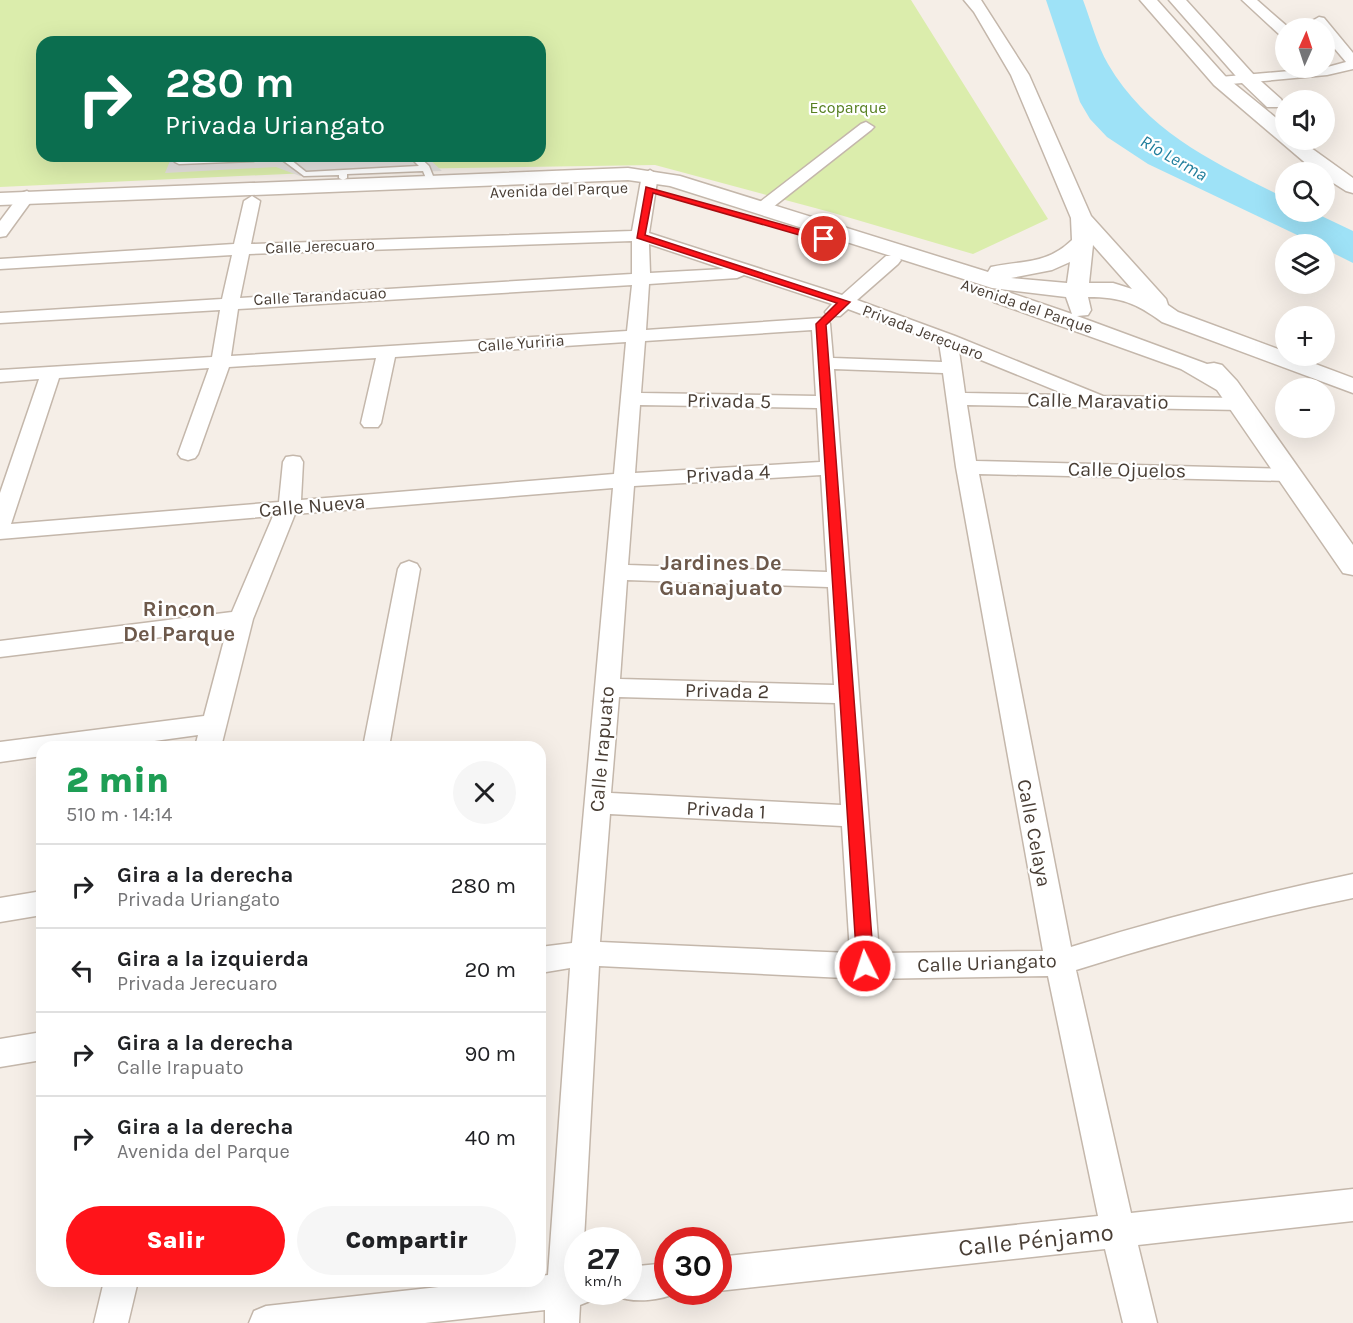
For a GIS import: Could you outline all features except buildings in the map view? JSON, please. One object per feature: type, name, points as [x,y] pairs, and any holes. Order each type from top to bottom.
[{"type":"street","points":[[972,0],[999,38],[1020,75],[1082,230],[1170,317],[1234,395],[1353,566]]},
{"type":"street","points":[[1148,0],[1220,81],[1275,127]]},
{"type":"street","points":[[1177,0],[1248,79],[1275,103]]},
{"type":"street","points":[[1249,0],[1275,23]]},
{"type":"street","points":[[1335,42],[1353,64],[1335,67]]},
{"type":"street","points":[[1220,81],[1275,75]]},
{"type":"street","points":[[762,208],[866,127]]},
{"type":"street","points":[[1301,150],[1353,187]]},
{"type":"street","points":[[1326,150],[1353,172]]},
{"type":"street","name":"Avenida del Parque","points":[[11,205],[343,178],[429,174],[628,174],[1096,329],[1189,363],[1234,395]]},
{"type":"street","name":"Avenida del Parque","points":[[11,205],[252,201],[612,188],[673,180],[1013,285],[1113,290],[1130,294],[1146,300],[1170,317]]},
{"type":"street","name":"Calle Irapuato","points":[[572,1227],[585,953],[637,336],[641,278],[640,236],[650,182]]},
{"type":"street","points":[[188,454],[221,362],[230,302],[252,201]]},
{"type":"street","points":[[0,232],[11,205]]},
{"type":"street","points":[[961,270],[1001,272],[1038,267],[1066,256],[1082,230]]},
{"type":"street","points":[[1082,230],[1078,290],[1080,309],[1096,329],[1121,331],[1144,328],[1170,317],[1353,386]]},
{"type":"street","name":"Calle Jerecuaro","points":[[0,264],[242,249],[640,236]]},
{"type":"street","name":"Privada Jerecuaro","points":[[640,236],[845,302],[948,340],[1101,402]]},
{"type":"street","points":[[865,966],[821,324],[892,260]]},
{"type":"street","name":"Calle Tarandacuao","points":[[0,318],[230,302],[751,272]]},
{"type":"street","name":"Calle Yuriria","points":[[0,376],[821,324]]},
{"type":"street","name":"Calle Celaya","points":[[948,340],[966,467],[1059,963],[1117,1231],[1140,1323]]},
{"type":"street","points":[[371,423],[387,351]]},
{"type":"street","points":[[824,363],[952,368]]},
{"type":"street","points":[[0,525],[51,373]]},
{"type":"street","name":"Calle Maravatio","points":[[956,399],[1101,402],[1234,395]]},
{"type":"street","name":"Privada 5","points":[[632,399],[826,402]]},
{"type":"street","points":[[137,741],[211,735],[241,620],[288,508],[293,486],[293,462]]},
{"type":"street","name":"Calle Ojuelos","points":[[966,467],[1288,474]]},
{"type":"street","name":"Privada 4","points":[[625,480],[831,468]]},
{"type":"street","name":"Calle Nueva","points":[[0,532],[625,480]]},
{"type":"street","points":[[377,741],[409,569]]},
{"type":"street","points":[[617,572],[839,580]]},
{"type":"street","points":[[0,649],[241,620]]},
{"type":"street","name":"Privada 2","points":[[607,688],[847,694]]},
{"type":"street","points":[[0,752],[36,749]]},
{"type":"street","name":"Privada 1","points":[[598,804],[855,816]]},
{"type":"street","name":"Calle Uriangato","points":[[546,959],[585,953],[690,960],[865,966],[1059,963],[1158,932],[1257,906],[1353,886]]},
{"type":"street","points":[[0,910],[36,904]]},
{"type":"street","points":[[0,1053],[36,1047]]},
{"type":"street","name":"Calle Pénjamo","points":[[732,1272],[1353,1205]]},
{"type":"street","points":[[111,1323],[120,1287]]},
{"type":"street","points":[[266,1323],[564,1301]]},
{"type":"lane","points":[[289,162],[304,174],[343,178]]},
{"type":"lane","points":[[418,162],[429,174]]},
{"type":"green space","name":"Ecoparque","points":[[0,0],[911,0],[1048,219],[973,254],[830,212],[655,165],[395,169],[0,187]]},
{"type":"shaded area","points":[[170,162],[432,162],[442,171],[300,176],[276,167],[165,173]]},
{"type":"water","name":"Río Lerma","points":[[1046,0],[1083,0],[1104,57],[1143,110],[1164,128],[1209,159],[1275,193],[1275,222],[1334,222],[1353,231],[1353,263],[1335,254],[1335,234],[1295,234],[1148,164],[1107,137],[1090,119],[1080,102]]},
{"type":"district","name":"Jardines De Guanajuato","points":[[721,576]]},
{"type":"district","name":"Rincon Del Parque","points":[[179,622]]},
{"type":"route","points":[[824,239],[649,189],[640,236],[845,302],[821,324],[865,966]]}]
